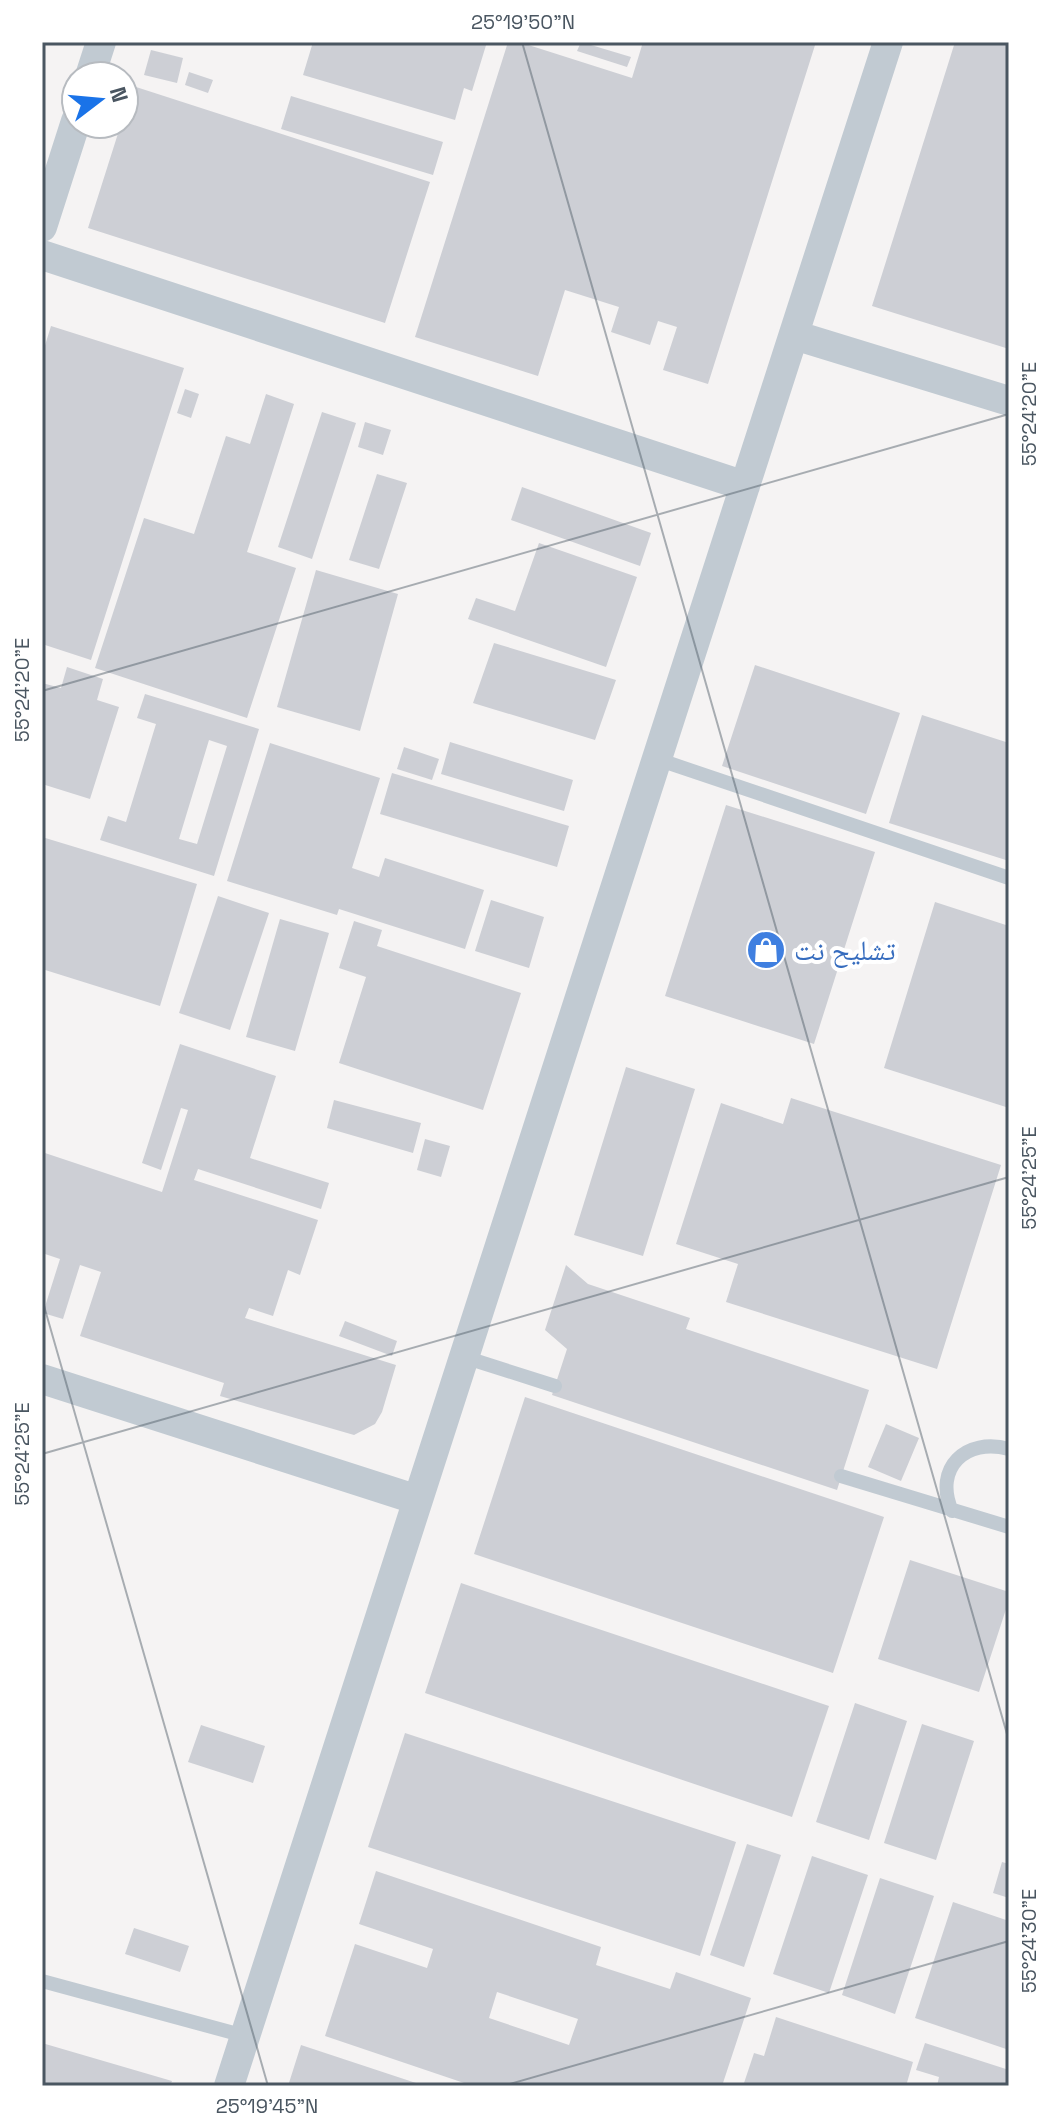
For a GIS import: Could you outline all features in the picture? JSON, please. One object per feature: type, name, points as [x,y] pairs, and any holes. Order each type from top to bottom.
[{"type":"street","points":[[229,2086],[888,42]]},
{"type":"street","points":[[42,227],[70,140]]},
{"type":"street","points":[[42,255],[745,486]]},
{"type":"street","points":[[794,335],[1009,401]]},
{"type":"street","points":[[42,1380],[418,1500]]},
{"type":"lane","points":[[657,759],[1009,878]]},
{"type":"lane","points":[[464,1357],[555,1386]]},
{"type":"lane","points":[[952,1511],[946,1498],[946,1485],[956,1461],[978,1447],[990,1445],[1009,1449]]},
{"type":"lane","points":[[841,1476],[1009,1527]]},
{"type":"lane","points":[[42,1981],[245,2036]]},
{"type":"building","points":[[313,42],[487,42],[472,91],[464,88],[455,120],[303,75]]},
{"type":"building","points":[[508,42],[519,42],[632,78],[643,42],[816,42],[708,384],[663,370],[677,327],[658,321],[650,345],[611,332],[619,307],[565,290],[538,376],[415,337]]},
{"type":"building","points":[[581,42],[631,57],[627,67],[577,51]]},
{"type":"building","points":[[955,42],[1009,42],[1009,349],[872,306]]},
{"type":"building","points":[[151,50],[183,58],[177,83],[144,75]]},
{"type":"building","points":[[189,72],[213,80],[208,93],[185,85]]},
{"type":"building","points":[[140,88],[430,182],[385,323],[88,228],[116,140],[140,140]]},
{"type":"building","points":[[291,96],[443,142],[433,175],[281,129]]},
{"type":"building","points":[[51,326],[184,368],[91,660],[42,644],[42,355]]},
{"type":"building","points":[[185,389],[199,394],[191,418],[177,413]]},
{"type":"building","points":[[266,394],[294,404],[247,552],[296,568],[247,718],[95,668],[144,518],[194,534],[226,436],[250,444]]},
{"type":"building","points":[[322,412],[356,423],[312,559],[278,547]]},
{"type":"building","points":[[365,422],[391,430],[383,455],[358,447]]},
{"type":"building","points":[[377,474],[407,483],[379,569],[349,560]]},
{"type":"building","points":[[522,487],[651,533],[640,566],[511,520]]},
{"type":"building","points":[[539,543],[637,577],[606,667],[468,619],[476,598],[515,611]]},
{"type":"building","points":[[316,570],[398,594],[360,731],[277,707]]},
{"type":"building","points":[[494,643],[616,680],[595,740],[473,703]]},
{"type":"building","points":[[755,665],[900,713],[866,814],[722,766]]},
{"type":"building","points":[[67,667],[103,679],[97,700],[119,707],[90,799],[42,784],[42,683],[61,688]]},
{"type":"building","points":[[145,694],[259,729],[214,876],[100,840],[108,816],[126,822],[156,724],[137,718]],"holes":[[[209,740],[227,746],[197,844],[179,839]]]},
{"type":"building","points":[[922,715],[1009,743],[1009,861],[889,823]]},
{"type":"building","points":[[450,742],[573,780],[564,811],[441,774]]},
{"type":"building","points":[[270,743],[380,778],[352,868],[379,877],[385,858],[484,890],[465,949],[339,909],[337,915],[227,881]]},
{"type":"building","points":[[404,747],[439,759],[432,780],[397,769]]},
{"type":"building","points":[[392,773],[569,826],[557,867],[380,814]]},
{"type":"building","points":[[726,805],[875,852],[814,1044],[665,996]]},
{"type":"building","points":[[42,837],[197,884],[160,1006],[42,969]]},
{"type":"building","points":[[218,896],[269,913],[230,1030],[179,1013]]},
{"type":"building","points":[[491,900],[544,917],[529,968],[475,951]]},
{"type":"building","points":[[935,902],[1009,926],[1009,1108],[884,1068]]},
{"type":"building","points":[[280,919],[329,933],[295,1051],[246,1037]]},
{"type":"building","points":[[354,921],[382,930],[377,946],[521,993],[483,1110],[339,1063],[366,977],[339,968]]},
{"type":"building","points":[[180,1044],[276,1076],[250,1158],[329,1183],[321,1209],[198,1169],[194,1180],[318,1220],[300,1275],[288,1270],[273,1316],[249,1308],[245,1318],[396,1365],[382,1412],[375,1424],[354,1435],[220,1396],[224,1383],[80,1336],[101,1272],[80,1265],[63,1319],[43,1313],[60,1259],[42,1253],[42,1152],[162,1192],[188,1110],[181,1108],[161,1170],[142,1163]]},
{"type":"building","points":[[626,1067],[695,1089],[643,1256],[574,1235]]},
{"type":"building","points":[[791,1098],[1001,1165],[937,1369],[726,1302],[738,1264],[676,1244],[721,1103],[783,1124]]},
{"type":"building","points":[[334,1100],[421,1123],[413,1153],[327,1128]]},
{"type":"building","points":[[425,1139],[450,1146],[441,1177],[417,1170]]},
{"type":"building","points":[[566,1265],[588,1284],[690,1318],[686,1329],[869,1390],[837,1490],[552,1395],[567,1349],[545,1330]]},
{"type":"building","points":[[345,1321],[397,1341],[392,1356],[339,1336]]},
{"type":"building","points":[[525,1397],[884,1517],[833,1673],[474,1554]]},
{"type":"building","points":[[886,1424],[919,1438],[901,1481],[868,1467]]},
{"type":"building","points":[[910,1560],[1009,1592],[979,1692],[878,1659]]},
{"type":"building","points":[[461,1583],[829,1706],[792,1817],[425,1693]]},
{"type":"building","points":[[855,1703],[907,1721],[869,1840],[816,1822]]},
{"type":"building","points":[[922,1724],[974,1741],[936,1860],[884,1843]]},
{"type":"building","points":[[201,1725],[265,1746],[253,1783],[188,1762]]},
{"type":"building","points":[[405,1733],[736,1842],[700,1956],[368,1847]]},
{"type":"building","points":[[747,1844],[781,1855],[744,1967],[710,1955]]},
{"type":"building","points":[[812,1856],[868,1875],[829,1993],[773,1974]]},
{"type":"building","points":[[1002,1862],[1009,1864],[1009,1898],[993,1893]]},
{"type":"building","points":[[376,1871],[601,1947],[596,1965],[670,1989],[676,1972],[751,1998],[722,2086],[466,2086],[325,2036],[355,1944],[427,1968],[433,1949],[359,1924]],"holes":[[[497,1992],[578,2019],[569,2045],[489,2018]]]},
{"type":"building","points":[[880,1878],[934,1896],[895,2014],[842,1995]]},
{"type":"building","points":[[953,1902],[1009,1921],[1009,2050],[915,2018]]},
{"type":"building","points":[[134,1928],[189,1946],[180,1972],[125,1954]]},
{"type":"building","points":[[776,2017],[913,2062],[906,2086],[743,2086],[754,2053],[764,2056]]},
{"type":"building","points":[[42,2043],[172,2081],[170,2086],[42,2086]]},
{"type":"building","points":[[925,2043],[1009,2070],[1009,2086],[937,2086],[939,2077],[916,2070]]},
{"type":"building","points":[[301,2045],[422,2085],[422,2086],[288,2086]]},
{"type":"place","name":"تشليح نت","points":[[766,950]]}]
